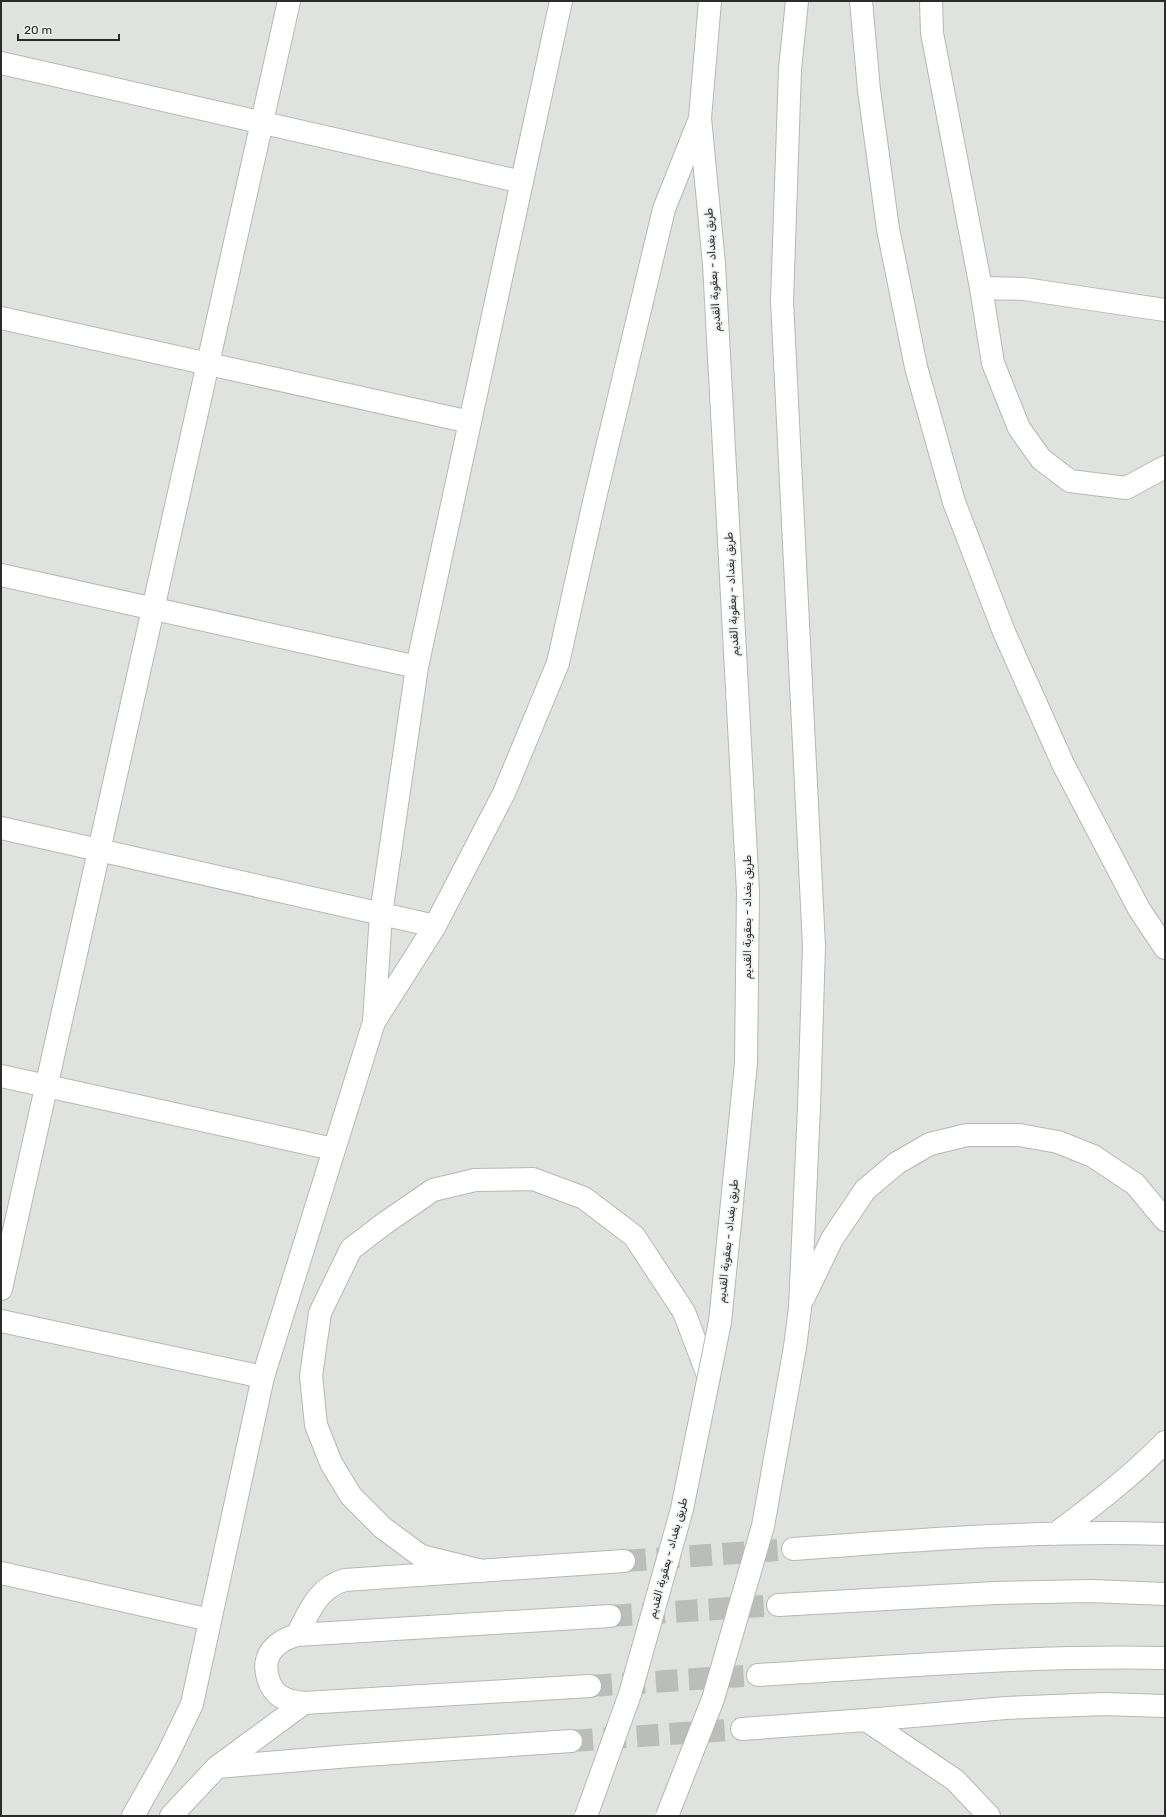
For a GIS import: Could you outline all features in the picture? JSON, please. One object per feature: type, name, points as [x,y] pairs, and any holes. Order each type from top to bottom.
[{"type":"main road","points":[[1,1289],[289,1]]},
{"type":"main road","points":[[133,1816],[167,1756],[192,1704],[202,1664],[210,1620],[263,1377],[333,1149],[374,1022],[381,914],[417,667],[562,1]]},
{"type":"main road","name":"طريق بغداد - بعقوبة القديم","points":[[586,1816],[630,1694],[680,1517],[720,1322],[746,1063],[748,892],[714,264],[700,118],[710,1]]},
{"type":"main road","points":[[667,1816],[713,1699],[763,1526],[795,1347],[800,1308],[809,1107],[814,946],[782,301],[790,69],[797,1]]},
{"type":"main road","points":[[861,1],[869,90],[888,229],[916,367],[954,502],[1004,632],[1063,764],[1139,910],[1165,948]]},
{"type":"main road","points":[[931,1],[932,33],[993,363],[1019,428],[1041,459],[1070,481],[1126,488],[1165,467]]},
{"type":"main road","points":[[1,63],[522,182]]},
{"type":"main road","points":[[374,1022],[435,926],[504,793],[558,663],[594,502],[664,209],[700,118]]},
{"type":"main road","points":[[980,288],[1024,289],[1165,310]]},
{"type":"main road","points":[[1,318],[470,422]]},
{"type":"main road","points":[[1,575],[417,667]]},
{"type":"main road","points":[[1,828],[435,926]]},
{"type":"main road","points":[[1,1076],[333,1149]]},
{"type":"main road","points":[[800,1308],[832,1239],[865,1190],[897,1163],[930,1144],[967,1135],[1019,1135],[1058,1142],[1093,1156],[1135,1184],[1165,1220]]},
{"type":"main road","points":[[482,1571],[421,1556],[383,1528],[351,1496],[331,1463],[316,1425],[311,1376],[320,1313],[351,1249],[385,1223],[433,1190],[475,1180],[533,1179],[584,1198],[634,1236],[684,1312],[708,1378]]},
{"type":"main road","points":[[1,1321],[263,1377]]},
{"type":"main road","points":[[1055,1534],[1104,1498],[1140,1467],[1165,1442]]},
{"type":"main road","points":[[793,1549],[1003,1535],[1115,1532],[1165,1534]]},
{"type":"main road","points":[[297,1635],[315,1600],[321,1593],[336,1583],[345,1580],[624,1561]]},
{"type":"main road","points":[[1,1574],[210,1620]]},
{"type":"main road","points":[[778,1605],[995,1593],[1091,1591],[1165,1594]]},
{"type":"main road","points":[[590,1686],[304,1703],[290,1701],[278,1695],[270,1685],[266,1672],[268,1658],[274,1647],[284,1639],[297,1635],[610,1616]]},
{"type":"main road","points":[[758,1676],[1015,1660],[1108,1657],[1165,1658]]},
{"type":"main road","points":[[171,1816],[217,1767],[304,1703]]},
{"type":"main road","points":[[742,1729],[1006,1708],[1104,1704],[1165,1706]]},
{"type":"main road","points":[[866,1720],[956,1780],[989,1816]]},
{"type":"main road","points":[[217,1767],[350,1756],[571,1741]]},
{"type":"tunnel","points":[[624,1561],[793,1549]]},
{"type":"tunnel","points":[[610,1616],[778,1605]]},
{"type":"tunnel","points":[[590,1686],[758,1675]]},
{"type":"tunnel","points":[[571,1741],[742,1729]]}]
